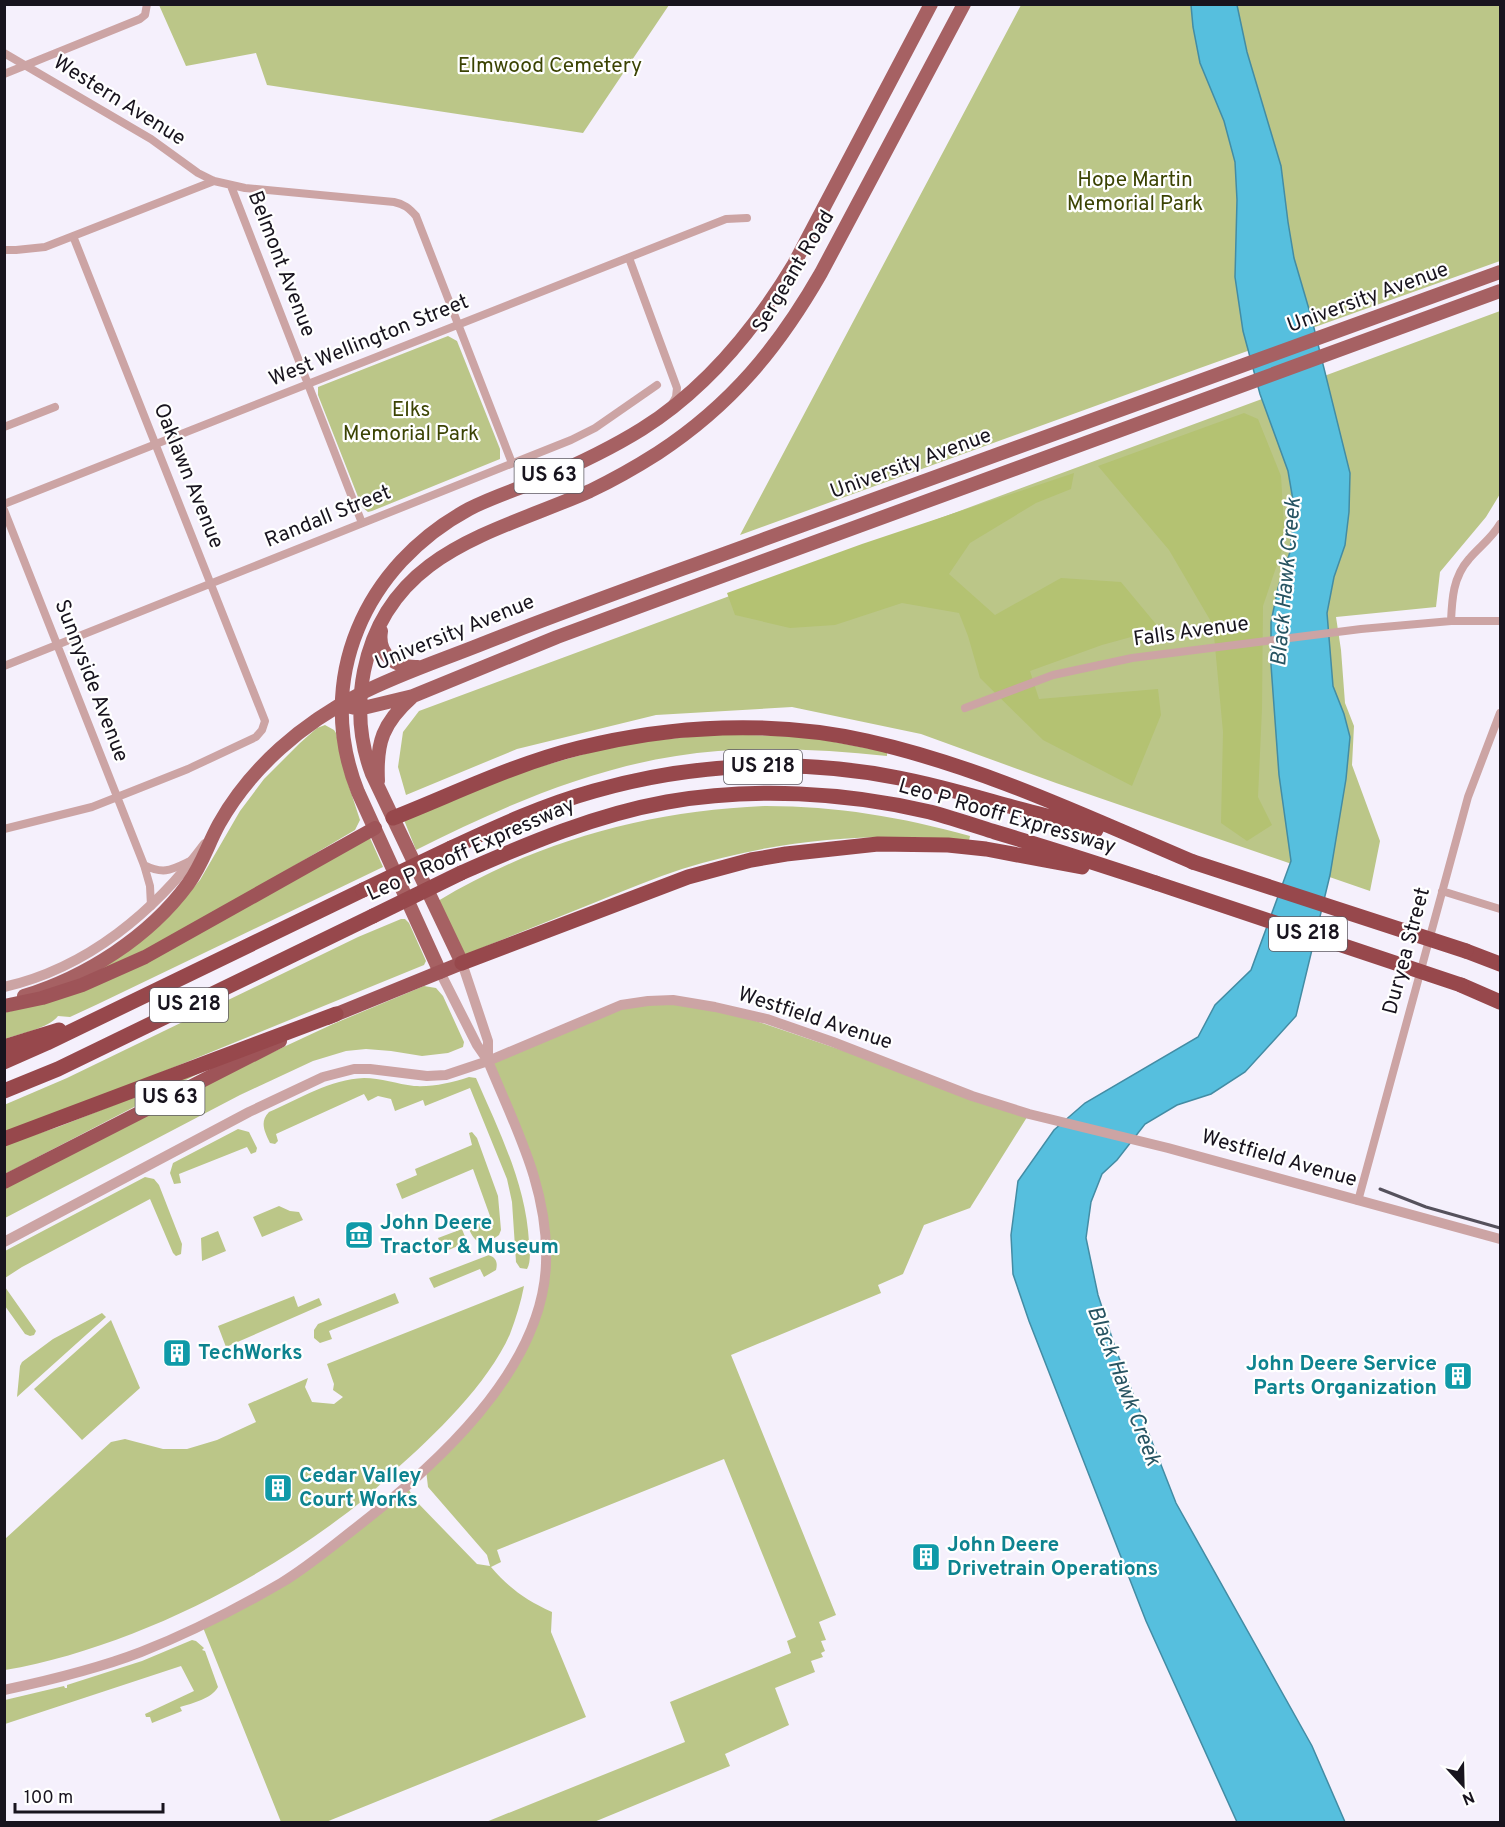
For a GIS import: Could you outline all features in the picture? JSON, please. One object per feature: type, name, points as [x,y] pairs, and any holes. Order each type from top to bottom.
[{"type":"highway","points":[[393,818],[514,768],[579,748],[636,736],[724,728],[805,732],[874,743],[918,754],[988,776],[1081,820]]},
{"type":"highway","name":"Leo P Rooff Expressway","points":[[4,1062],[522,816],[627,782],[700,769],[737,767],[822,769],[898,777],[1081,820]]},
{"type":"highway","name":"Leo P Rooff Expressway","points":[[4,1091],[67,1064],[461,873],[561,830],[668,802],[741,795],[822,796],[896,805],[931,813],[1073,860]]},
{"type":"highway","name":"US 218","points":[[1081,820],[1193,862],[1500,963]]},
{"type":"highway","points":[[4,1004],[42,998],[82,985],[145,957],[375,828]]},
{"type":"highway","points":[[462,963],[688,877],[751,860],[786,854],[846,846],[919,843],[1073,860]]},
{"type":"highway","name":"US 218","points":[[1073,860],[1156,883],[1500,1000]]},
{"type":"highway","name":"US 63","points":[[4,1182],[336,1014],[462,963]]},
{"type":"highway","points":[[4,1139],[336,1014]]},
{"type":"highway","points":[[4,1047],[99,1018]]},
{"type":"main road","name":"Sergeant Road","points":[[440,972],[353,780],[349,765],[342,735],[341,705],[346,668],[358,624],[382,584],[409,553],[442,524],[471,507],[541,480],[611,448],[668,411],[698,385],[738,344],[775,295],[827,202],[931,4]]},
{"type":"main road","name":"Sergeant Road","points":[[462,963],[378,788],[362,744],[360,694],[367,657],[382,620],[407,586],[421,571],[439,558],[481,534],[590,491],[625,473],[690,430],[719,406],[762,362],[800,310],[821,273],[964,4]]},
{"type":"main road","name":"University Avenue","points":[[218,827],[244,787],[271,757],[303,730],[360,694],[549,618],[1500,272]]},
{"type":"main road","name":"University Avenue","points":[[341,705],[359,709],[413,696],[590,625],[1500,291]]},
{"type":"main road","points":[[382,620],[381,645],[388,658],[403,666],[423,667]]},
{"type":"main road","points":[[378,788],[377,764],[383,734],[395,712],[413,696]]},
{"type":"main road","points":[[375,828],[393,818]]},
{"type":"main road","points":[[4,1004],[39,992],[81,973],[104,960],[142,932],[174,902],[190,882],[218,827]]},
{"type":"street","points":[[4,74],[140,20],[145,15],[147,4]]},
{"type":"street","name":"Western Avenue","points":[[4,53],[151,139],[214,181],[231,186],[403,204],[416,216],[458,325]]},
{"type":"street","points":[[4,250],[45,247],[214,181]]},
{"type":"street","name":"Belmont Avenue","points":[[231,186],[362,523]]},
{"type":"street","name":"West Wellington Street","points":[[4,504],[726,219],[747,218]]},
{"type":"street","name":"Oaklawn Avenue","points":[[73,236],[265,721],[256,737],[188,769],[117,798]]},
{"type":"street","points":[[629,258],[677,388],[676,396],[668,411]]},
{"type":"street","points":[[458,325],[513,463]]},
{"type":"street","name":"Randall Street","points":[[4,666],[571,440],[631,405],[657,385]]},
{"type":"street","points":[[4,427],[55,406]]},
{"type":"street","name":"Sunnyside Avenue","points":[[4,510],[144,865],[150,886],[151,906]]},
{"type":"street","points":[[1451,621],[1453,593],[1457,578],[1467,561],[1496,532],[1500,524]]},
{"type":"street","name":"Falls Avenue","points":[[965,708],[1053,675],[1132,658],[1360,629],[1451,621],[1500,621]]},
{"type":"street","name":"Duryea Street","points":[[1358,1201],[1468,797],[1500,713]]},
{"type":"street","points":[[4,829],[92,807],[117,798]]},
{"type":"street","name":"University Avenue","points":[[4,987],[57,970],[115,936],[151,906],[193,860],[218,827]]},
{"type":"street","points":[[144,865],[157,872],[193,860]]},
{"type":"street","points":[[1442,891],[1500,909]]},
{"type":"street","points":[[462,963],[488,1041],[488,1060]]},
{"type":"street","points":[[4,1690],[93,1668],[141,1651],[213,1619],[283,1582],[378,1511],[426,1470],[461,1433],[511,1370],[536,1318],[543,1292],[546,1237],[543,1208],[537,1183],[488,1060],[477,1045],[440,972]]},
{"type":"street","name":"Westfield Avenue","points":[[4,1242],[249,1112],[323,1077],[354,1069],[427,1076],[446,1075],[621,1005],[648,1000],[673,1000],[767,1019],[972,1096],[1029,1114],[1168,1148],[1500,1239]]},
{"type":"green space","name":"Elmwood Cemetery","points":[[159,5],[669,5],[583,133],[267,85],[256,53],[186,66]]},
{"type":"green space","name":"Hope Martin Memorial Park","points":[[1021,5],[1500,5],[1500,261],[740,535]]},
{"type":"green space","points":[[1500,311],[1500,494],[1486,517],[1440,572],[1436,607],[1336,617],[1345,703],[1354,726],[1352,765],[1380,841],[1370,891],[921,734],[792,707],[656,715],[517,749],[406,795],[398,767],[403,732],[419,711]]},
{"type":"green space","name":"Elks Memorial Park","points":[[448,336],[457,341],[500,449],[500,459],[368,512],[362,507],[318,395],[318,387]]},
{"type":"green space","points":[[1244,413],[1258,419],[1281,476],[1285,541],[1263,606],[1258,797],[1272,825],[1247,841],[1221,823],[1223,732],[1213,625],[1169,550],[1098,466]]},
{"type":"green space","points":[[1074,473],[1071,489],[1036,503],[970,543],[949,574],[995,615],[1061,578],[1121,582],[1160,629],[1102,645],[1030,671],[1039,699],[1158,689],[1161,715],[1132,786],[1043,740],[980,678],[959,613],[902,603],[835,625],[790,628],[735,615],[727,593],[862,544]]},
{"type":"green space","points":[[325,725],[336,733],[345,774],[360,820],[355,830],[168,940],[91,976],[175,909],[200,880],[240,811],[264,779],[300,743],[317,728]]},
{"type":"green space","points":[[716,734],[808,737],[887,752],[887,756],[761,749],[718,751],[639,763],[600,773],[525,800],[416,850],[404,820],[500,778],[620,744]]},
{"type":"green space","points":[[766,806],[844,810],[919,823],[970,836],[969,841],[896,837],[824,840],[717,859],[652,880],[467,954],[464,954],[438,901],[516,861],[596,832],[679,814]]},
{"type":"green space","points":[[370,838],[383,867],[70,1017],[58,1016],[48,1024],[5,1039],[4,1013],[56,999]]},
{"type":"green space","points":[[401,919],[409,923],[426,961],[424,965],[145,1079],[5,1132],[4,1105],[67,1078],[358,937]]},
{"type":"green space","points":[[424,986],[436,988],[443,996],[464,1042],[463,1047],[448,1053],[422,1056],[366,1049],[346,1051],[313,1061],[240,1095],[5,1218],[5,1188],[260,1058]]},
{"type":"green space","points":[[648,1001],[715,1007],[1029,1114],[970,1208],[924,1225],[903,1274],[878,1285],[881,1293],[731,1355],[836,1615],[819,1622],[826,1640],[821,1641],[825,1651],[821,1653],[823,1657],[811,1661],[815,1672],[775,1688],[789,1725],[725,1754],[730,1766],[594,1822],[486,1822],[685,1742],[670,1702],[791,1653],[787,1641],[796,1637],[724,1459],[497,1550],[501,1562],[491,1567],[519,1593],[552,1612],[551,1632],[586,1717],[326,1822],[281,1822],[202,1625],[283,1582],[407,1486],[414,1499],[477,1564],[490,1566],[487,1555],[428,1487],[426,1470],[511,1370],[543,1292],[543,1208],[488,1061],[621,1005]]},
{"type":"green space","points":[[213,1066],[5,1174],[4,1145],[58,1127]]},
{"type":"green space","points":[[469,1077],[476,1078],[517,1179],[527,1220],[530,1253],[527,1269],[520,1268],[516,1262],[512,1202],[507,1179],[470,1088],[425,1106],[423,1100],[395,1111],[391,1099],[378,1096],[368,1101],[364,1094],[276,1134],[278,1141],[275,1144],[270,1143],[265,1131],[264,1120],[269,1112],[339,1082],[370,1078],[421,1086],[442,1084]]},
{"type":"green space","points":[[238,1129],[249,1132],[257,1148],[256,1152],[251,1154],[247,1147],[179,1174],[181,1183],[174,1184],[170,1173],[173,1163]]},
{"type":"green space","points":[[472,1132],[477,1138],[498,1196],[501,1230],[499,1235],[484,1242],[477,1241],[468,1227],[490,1216],[473,1169],[402,1199],[396,1184],[417,1175],[415,1169],[472,1145],[469,1133]]},
{"type":"green space","points":[[145,1177],[154,1179],[159,1185],[182,1244],[181,1254],[176,1256],[173,1253],[150,1199],[5,1278],[5,1251]]},
{"type":"green space","points":[[279,1206],[299,1212],[303,1220],[262,1237],[253,1217]]},
{"type":"green space","points":[[462,1229],[467,1242],[444,1252],[438,1238]]},
{"type":"green space","points":[[218,1231],[226,1251],[202,1261],[201,1238]]},
{"type":"green space","points":[[489,1255],[496,1261],[496,1270],[484,1277],[480,1269],[434,1288],[429,1278]]},
{"type":"green space","points":[[524,1286],[510,1334],[488,1372],[474,1390],[442,1426],[370,1494],[328,1527],[242,1582],[149,1627],[53,1660],[5,1670],[5,1539],[111,1442],[125,1439],[163,1449],[187,1449],[217,1440],[256,1422],[248,1404],[308,1378],[305,1387],[312,1402],[334,1404],[343,1397],[333,1390],[334,1384],[327,1364]]},
{"type":"green space","points":[[5,1287],[36,1331],[34,1335],[25,1334],[5,1306]]},
{"type":"green space","points":[[395,1293],[399,1303],[329,1331],[332,1339],[320,1343],[314,1338],[314,1330],[318,1324]]},
{"type":"green space","points":[[294,1296],[298,1307],[319,1298],[322,1305],[226,1347],[218,1326]]},
{"type":"green space","points":[[102,1313],[106,1317],[17,1397],[22,1362],[53,1339]]},
{"type":"green space","points":[[111,1320],[140,1388],[82,1440],[34,1389]]},
{"type":"green space","points":[[192,1640],[204,1648],[202,1650],[205,1651],[218,1687],[206,1698],[180,1707],[182,1711],[152,1723],[150,1717],[146,1717],[145,1714],[194,1691],[181,1666],[5,1724],[5,1700],[64,1686],[67,1688],[67,1685],[142,1661]]},
{"type":"water","name":"Black Hawk Creek","points":[[1191,5],[1237,5],[1247,52],[1281,166],[1294,258],[1311,316],[1350,473],[1345,545],[1334,577],[1327,613],[1333,686],[1350,737],[1346,779],[1330,875],[1296,1016],[1245,1072],[1211,1094],[1177,1105],[1145,1124],[1117,1160],[1102,1174],[1091,1202],[1086,1238],[1098,1295],[1116,1350],[1176,1503],[1312,1746],[1345,1822],[1237,1822],[1146,1621],[1029,1321],[1013,1274],[1011,1235],[1018,1181],[1054,1130],[1085,1103],[1198,1037],[1215,1005],[1251,970],[1291,861],[1279,775],[1271,665],[1271,622],[1278,588],[1290,552],[1294,506],[1288,471],[1260,394],[1243,331],[1235,277],[1237,200],[1235,162],[1224,121],[1200,63]]},
{"type":"railway","points":[[1380,1189],[1426,1207],[1500,1228]]},
{"type":"place","name":"John Deere Tractor & Museum","points":[[359,1235]]},
{"type":"place","name":"TechWorks","points":[[177,1353]]},
{"type":"place","name":"John Deere Service Parts Organization","points":[[1458,1376]]},
{"type":"place","name":"Cedar Valley Court Works","points":[[278,1488]]},
{"type":"place","name":"John Deere Drivetrain Operations","points":[[926,1557]]}]
